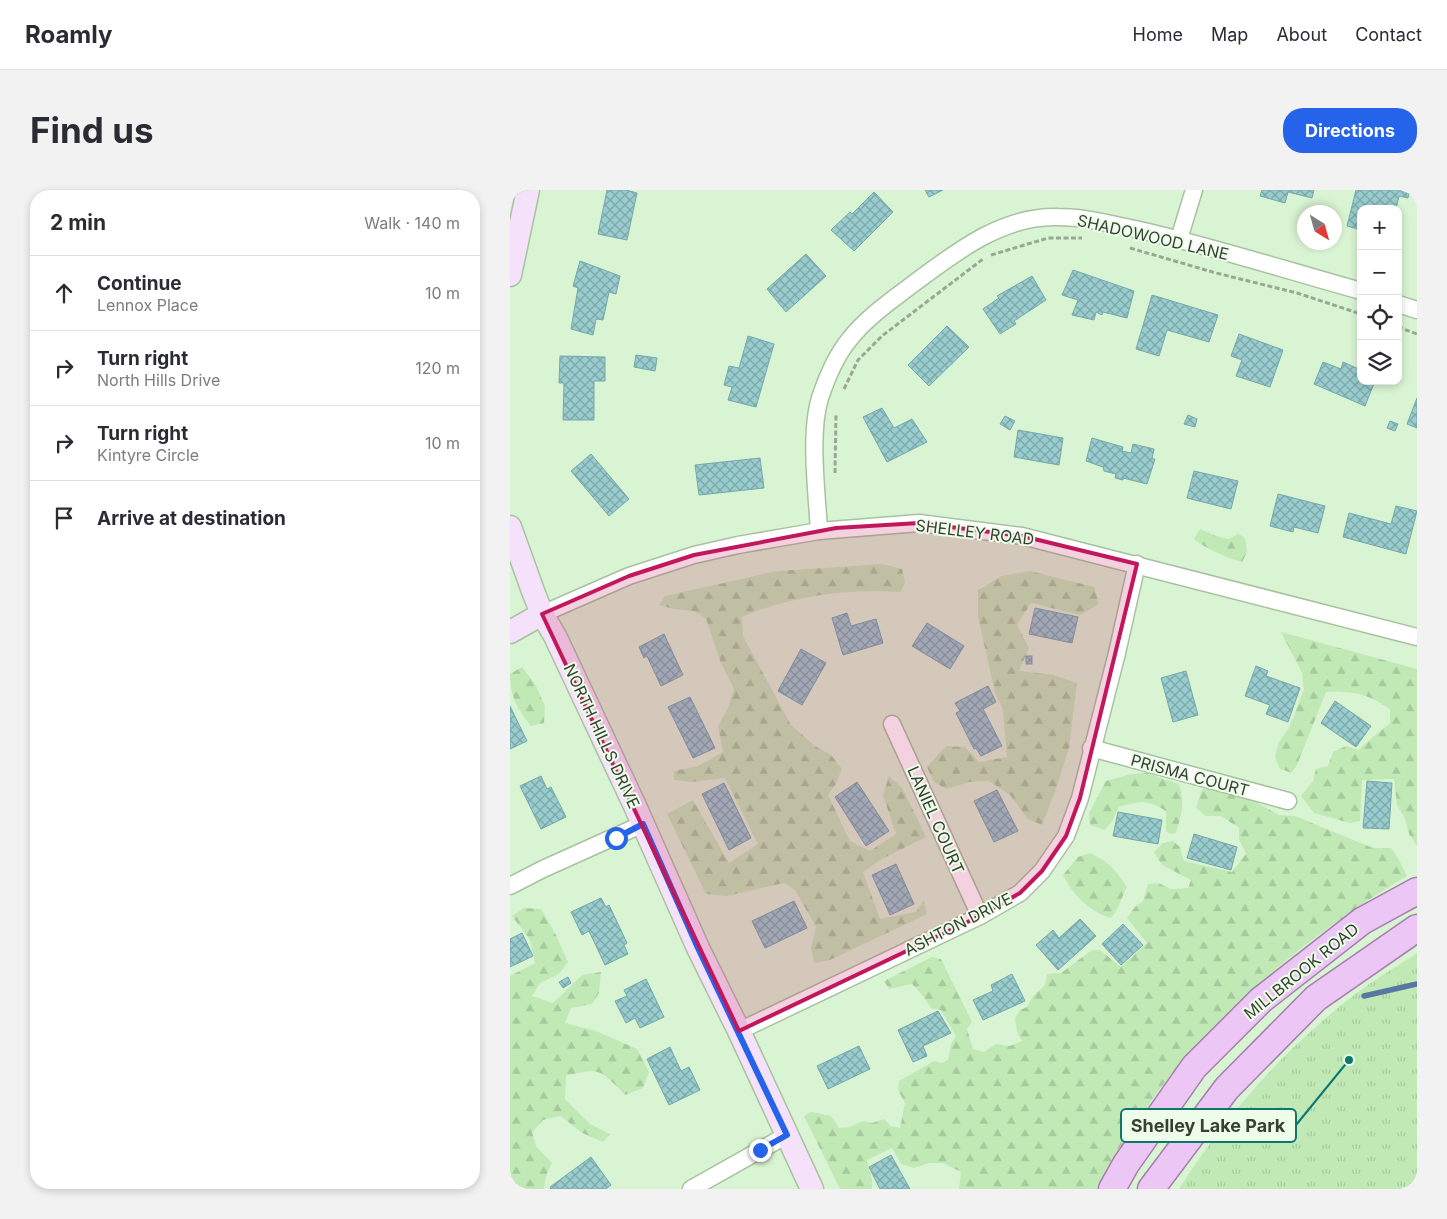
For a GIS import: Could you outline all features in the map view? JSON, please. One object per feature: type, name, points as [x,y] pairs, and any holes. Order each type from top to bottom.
[{"type":"main road","points":[[510,275],[528,190]]},
{"type":"main road","name":"NORTH HILLS DRIVE","points":[[510,527],[542,614],[555,636],[643,824],[698,948],[739,1031],[812,1189]]},
{"type":"main road","name":"SHELLEY ROAD","points":[[510,632],[542,614]]},
{"type":"main road","name":"MILLBROOK ROAD","points":[[1112,1189],[1126,1164],[1194,1067],[1261,1000],[1362,920],[1417,891]]},
{"type":"main road","points":[[1151,1189],[1227,1088],[1316,998],[1417,928]]},
{"type":"street","points":[[1179,239],[1194,190]]},
{"type":"street","name":"SHADOWOOD LANE","points":[[820,531],[816,420],[820,399],[829,373],[849,339],[866,321],[887,303],[967,246],[992,232],[1030,219],[1056,217],[1094,220],[1179,239],[1357,290]]},
{"type":"street","points":[[1402,305],[1417,310]]},
{"type":"street","name":"SHELLEY ROAD","points":[[542,614],[629,576],[694,555],[738,545],[820,531],[918,523],[1022,536],[1417,637]]},
{"type":"street","name":"ASHTON DRIVE","points":[[739,1031],[980,916],[1020,893],[1042,870],[1066,836],[1080,798],[1091,748],[1117,653],[1136,564]]},
{"type":"street","name":"LANIEL COURT","points":[[892,724],[980,916]]},
{"type":"street","name":"PRISMA COURT","points":[[1091,748],[1288,801]]},
{"type":"street","points":[[510,886],[643,824]]},
{"type":"street","points":[[691,1189],[787,1135]]},
{"type":"path","points":[[843,392],[858,360],[882,336],[940,290],[988,256],[1048,238],[1083,238]]},
{"type":"path","points":[[1124,246],[1216,273],[1297,293],[1357,313]]},
{"type":"path","points":[[1402,328],[1417,334]]},
{"type":"path","points":[[834,479],[836,413],[838,406]]},
{"type":"highlighted area","points":[[919,523],[1022,536],[1137,564],[1080,798],[1066,836],[1042,871],[1020,893],[980,916],[739,1031],[542,614],[629,576],[694,555],[836,528]]},
{"type":"green space","points":[[1200,529],[1229,539],[1238,534],[1245,538],[1247,552],[1242,562],[1217,553],[1194,539]]},
{"type":"green space","points":[[882,564],[902,569],[905,582],[901,592],[880,591],[820,595],[781,603],[742,617],[743,636],[791,725],[815,746],[831,755],[842,769],[836,784],[828,795],[850,841],[870,851],[896,834],[883,795],[889,776],[903,789],[926,837],[882,859],[863,872],[880,919],[916,912],[924,900],[927,914],[830,960],[814,963],[811,948],[816,927],[795,890],[784,883],[727,896],[706,894],[667,814],[693,800],[729,863],[758,844],[725,778],[691,782],[674,780],[674,771],[698,766],[723,752],[718,726],[727,710],[734,689],[721,663],[706,619],[694,611],[659,605],[665,596],[778,571]]},
{"type":"green space","points":[[1030,571],[1094,587],[1099,604],[1080,615],[1031,603],[1017,625],[1029,648],[1019,671],[1054,675],[1077,683],[1069,748],[1042,825],[1028,819],[1010,795],[989,781],[969,782],[946,789],[934,782],[927,767],[946,746],[965,747],[979,762],[1007,757],[1003,710],[995,692],[978,617],[978,590],[1002,576]]},
{"type":"green space","points":[[1281,632],[1417,669],[1417,846],[1409,834],[1405,819],[1397,805],[1394,779],[1362,780],[1360,821],[1350,823],[1314,813],[1301,796],[1313,781],[1316,769],[1328,766],[1333,752],[1346,746],[1358,750],[1390,723],[1390,709],[1382,704],[1360,694],[1326,692],[1297,765],[1291,773],[1279,768],[1275,755],[1279,742],[1289,728],[1304,689],[1302,673]]},
{"type":"green space","points":[[522,667],[535,684],[545,706],[544,723],[531,726],[515,702],[511,689],[510,674]]},
{"type":"green space","points":[[1149,772],[1179,784],[1182,808],[1176,833],[1170,834],[1166,831],[1166,811],[1153,804],[1143,802],[1119,807],[1112,822],[1104,830],[1090,825],[1089,813],[1106,781]]},
{"type":"green space","points":[[1202,789],[1243,795],[1279,815],[1295,816],[1373,848],[1391,848],[1407,876],[1305,945],[1273,971],[1213,1028],[1185,1058],[1156,1094],[1096,1189],[959,1189],[961,1172],[943,1163],[929,1163],[914,1168],[901,1164],[892,1148],[867,1160],[872,1180],[872,1189],[840,1189],[804,1116],[811,1112],[831,1116],[839,1128],[850,1127],[863,1121],[872,1123],[884,1119],[891,1126],[900,1128],[905,1103],[898,1090],[899,1081],[934,1061],[942,1063],[948,1060],[951,1044],[956,1036],[941,1010],[931,1008],[912,984],[889,989],[884,981],[932,957],[941,959],[972,1022],[967,1029],[973,1049],[984,1052],[996,1044],[1010,1046],[1022,1041],[1017,1031],[1015,1018],[1020,1010],[1027,1007],[1033,996],[1045,985],[1047,974],[1061,973],[1092,950],[1100,950],[1121,967],[1147,943],[1127,918],[1135,907],[1143,901],[1148,884],[1158,883],[1171,889],[1188,888],[1191,880],[1162,865],[1154,852],[1163,843],[1173,841],[1180,847],[1184,861],[1232,872],[1246,854],[1239,839],[1239,828],[1221,816],[1206,816],[1196,808]]},
{"type":"green space","points":[[1090,853],[1112,867],[1127,887],[1111,918],[1096,912],[1083,902],[1071,889],[1063,875],[1078,857]]},
{"type":"green space","points":[[524,908],[541,909],[556,935],[568,962],[559,974],[540,983],[532,996],[553,1003],[582,975],[601,972],[599,993],[592,1004],[571,1008],[565,1023],[596,1031],[637,1049],[649,1072],[643,1088],[625,1095],[605,1076],[593,1071],[566,1076],[565,1099],[590,1124],[610,1134],[603,1142],[582,1133],[561,1116],[543,1120],[532,1132],[536,1146],[552,1163],[546,1176],[544,1189],[510,1189],[510,976],[535,963],[530,940],[512,916]]},
{"type":"green space","points":[[1417,953],[1417,1189],[1179,1189],[1234,1112],[1297,1044],[1353,995]]},
{"type":"building","points":[[607,190],[626,190],[637,193],[627,240],[598,234]]},
{"type":"building","points":[[925,190],[943,190],[929,197]]},
{"type":"building","points":[[1262,190],[1314,190],[1312,198],[1288,192],[1285,203],[1260,196]]},
{"type":"building","points":[[1356,190],[1410,190],[1408,198],[1399,196],[1397,205],[1357,205],[1357,229],[1347,226]]},
{"type":"building","points":[[874,192],[893,212],[854,251],[831,230],[850,212],[852,214]]},
{"type":"building","points":[[806,254],[826,276],[786,312],[767,289]]},
{"type":"building","points":[[580,261],[620,276],[616,294],[609,292],[603,320],[596,319],[593,335],[571,329],[578,288],[573,286]]},
{"type":"building","points":[[1073,270],[1134,291],[1127,318],[1103,312],[1102,315],[1096,312],[1094,320],[1072,315],[1078,300],[1062,295]]},
{"type":"building","points":[[1032,276],[1046,300],[1014,321],[1016,324],[1000,334],[983,309],[999,298],[997,296]]},
{"type":"building","points":[[1152,295],[1218,315],[1209,342],[1167,330],[1159,356],[1136,349]]},
{"type":"building","points":[[947,326],[969,347],[929,386],[908,365]]},
{"type":"building","points":[[1239,334],[1283,350],[1270,387],[1236,376],[1242,360],[1231,356]]},
{"type":"building","points":[[748,336],[774,344],[756,407],[728,400],[732,387],[724,385],[729,366],[739,368]]},
{"type":"building","points":[[636,355],[657,358],[655,371],[634,367]]},
{"type":"building","points":[[560,356],[605,357],[605,381],[594,381],[594,420],[563,420],[564,383],[559,383]]},
{"type":"building","points":[[1323,362],[1341,369],[1343,362],[1357,368],[1357,385],[1373,385],[1365,406],[1314,384]]},
{"type":"building","points":[[1417,398],[1417,428],[1407,424]]},
{"type":"building","points":[[882,408],[894,428],[912,419],[927,442],[887,462],[863,417]]},
{"type":"building","points":[[1188,415],[1197,419],[1195,427],[1184,424]]},
{"type":"building","points":[[1005,416],[1015,421],[1010,430],[1000,424]]},
{"type":"building","points":[[1390,421],[1398,424],[1395,431],[1387,428]]},
{"type":"building","points":[[1018,430],[1063,438],[1059,465],[1014,457]]},
{"type":"building","points":[[1092,438],[1123,447],[1122,451],[1131,453],[1133,444],[1154,449],[1152,459],[1155,459],[1147,484],[1115,478],[1116,474],[1104,471],[1103,467],[1086,461]]},
{"type":"building","points":[[591,454],[629,499],[609,516],[571,471]]},
{"type":"building","points":[[760,458],[764,488],[699,495],[695,465]]},
{"type":"building","points":[[1194,471],[1238,481],[1231,509],[1187,498]]},
{"type":"building","points":[[1278,494],[1325,506],[1318,533],[1294,527],[1293,532],[1270,526]]},
{"type":"building","points":[[1396,506],[1417,511],[1406,554],[1343,537],[1349,513],[1391,524]]},
{"type":"building","points":[[1035,608],[1078,617],[1072,643],[1029,634]]},
{"type":"building","points":[[847,613],[851,626],[876,619],[883,643],[843,655],[832,618]]},
{"type":"building","points":[[927,623],[964,646],[950,669],[912,646]]},
{"type":"building","points":[[664,634],[683,675],[661,686],[647,656],[644,658],[639,647]]},
{"type":"building","points":[[801,649],[826,663],[802,705],[778,691]]},
{"type":"building","points":[[1026,656],[1032,656],[1032,664],[1026,664]]},
{"type":"building","points":[[1256,666],[1268,671],[1266,676],[1300,688],[1288,722],[1266,714],[1270,705],[1245,696]]},
{"type":"building","points":[[1186,671],[1198,715],[1173,722],[1161,678]]},
{"type":"building","points":[[988,686],[996,702],[983,709],[1002,746],[981,756],[976,748],[974,749],[956,713],[960,711],[955,703]]},
{"type":"building","points":[[690,697],[715,748],[693,758],[668,707]]},
{"type":"building","points":[[1335,701],[1371,726],[1356,747],[1321,723]]},
{"type":"building","points":[[510,706],[527,741],[510,749]]},
{"type":"building","points":[[541,776],[547,789],[551,787],[566,817],[541,829],[520,786]]},
{"type":"building","points":[[1367,781],[1392,783],[1389,829],[1363,828]]},
{"type":"building","points":[[857,782],[889,831],[866,846],[835,797]]},
{"type":"building","points":[[724,783],[751,838],[729,850],[702,794]]},
{"type":"building","points":[[997,790],[1018,831],[994,842],[974,801]]},
{"type":"building","points":[[1118,812],[1162,820],[1158,844],[1113,836]]},
{"type":"building","points":[[1194,834],[1237,847],[1231,870],[1187,858]]},
{"type":"building","points":[[896,864],[914,904],[890,915],[872,875]]},
{"type":"building","points":[[601,898],[606,907],[609,905],[627,943],[624,945],[628,954],[605,965],[589,931],[582,935],[571,912]]},
{"type":"building","points":[[794,901],[807,928],[765,948],[752,921]]},
{"type":"building","points":[[1080,919],[1096,936],[1058,970],[1036,945],[1053,930],[1059,938]]},
{"type":"building","points":[[1123,924],[1143,945],[1121,965],[1102,944]]},
{"type":"building","points":[[522,933],[533,956],[510,967],[510,939]]},
{"type":"building","points":[[1012,974],[1025,1001],[983,1020],[973,1000],[993,991],[991,985]]},
{"type":"building","points":[[568,977],[571,983],[563,988],[559,982]]},
{"type":"building","points":[[646,979],[664,1017],[640,1028],[635,1018],[626,1023],[615,1001],[627,996],[624,990]]},
{"type":"building","points":[[938,1011],[951,1033],[923,1046],[927,1056],[913,1062],[898,1030]]},
{"type":"building","points":[[859,1046],[870,1069],[828,1089],[817,1066]]},
{"type":"building","points":[[670,1047],[681,1071],[689,1067],[700,1090],[669,1105],[647,1059]]},
{"type":"building","points":[[891,1155],[910,1189],[880,1189],[869,1167]]},
{"type":"building","points":[[591,1157],[611,1185],[606,1189],[551,1189],[550,1187]]},
{"type":"waterway","points":[[1364,996],[1417,984]]},
{"type":"place","name":"Shelley Lake Park","points":[[1349,1060]]},
{"type":"route","points":[[616,838],[643,824],[698,948],[739,1031],[787,1135],[760,1150]]}]
